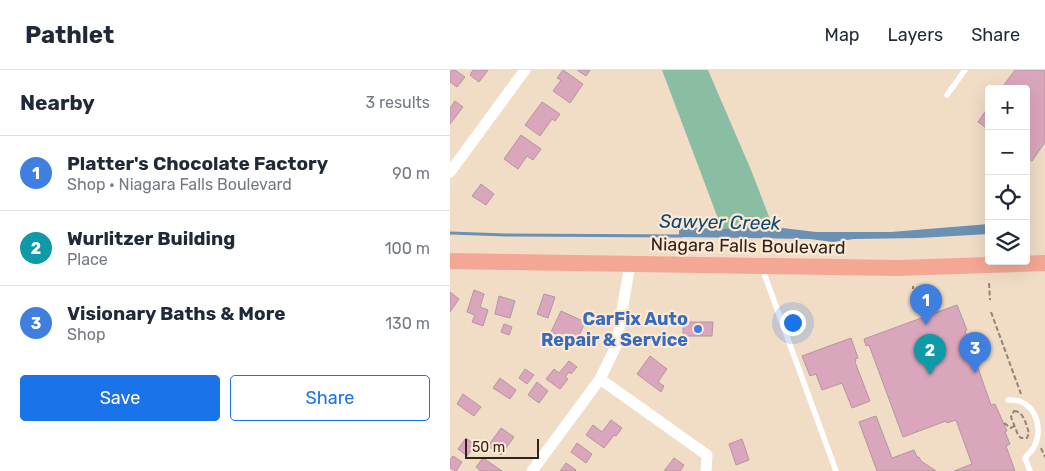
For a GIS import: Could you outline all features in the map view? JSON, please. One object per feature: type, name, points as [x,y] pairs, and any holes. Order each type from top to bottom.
[{"type":"main road","name":"Niagara Falls Boulevard","points":[[450,261],[898,268],[1045,263]]},
{"type":"street","points":[[450,172],[525,70]]},
{"type":"street","points":[[532,471],[600,379],[616,346],[630,264]]},
{"type":"street","points":[[600,379],[707,455],[706,471]]},
{"type":"lane","points":[[947,95],[965,70]]},
{"type":"lane","points":[[761,266],[836,471]]},
{"type":"lane","points":[[1008,400],[1029,406],[1038,421],[1038,436],[1035,447],[1025,458],[1030,471]]},
{"type":"lane","points":[[1038,421],[1045,418]]},
{"type":"path","points":[[989,284],[990,300]]},
{"type":"path","points":[[991,312],[1021,394],[1020,402]]},
{"type":"path","points":[[1016,411],[1022,414],[1029,433],[1027,438],[1019,437],[1014,426],[1011,416],[1016,411]]},
{"type":"path","points":[[1004,423],[1011,428],[1014,426]]},
{"type":"green space","points":[[662,70],[708,70],[751,170],[775,232],[722,229]]},
{"type":"water","points":[[985,224],[985,234],[854,239],[833,242],[810,239],[679,237],[679,227],[722,229],[766,226],[816,232],[891,232]]},
{"type":"building","points":[[452,70],[465,77],[457,87],[450,82],[450,72]]},
{"type":"building","points":[[473,70],[488,70],[479,82],[470,75]]},
{"type":"building","points":[[563,70],[583,84],[570,103],[553,91],[561,80],[557,78]]},
{"type":"building","points":[[577,70],[590,70],[586,76]]},
{"type":"building","points":[[1015,70],[1045,70],[1045,142],[1032,161],[1030,160],[1030,85],[1004,85]]},
{"type":"building","points":[[455,101],[463,107],[450,124],[450,108]]},
{"type":"building","points":[[542,102],[560,114],[555,121],[552,119],[540,136],[525,125]]},
{"type":"building","points":[[985,112],[985,127],[978,122]]},
{"type":"building","points":[[521,135],[541,149],[533,160],[527,156],[518,169],[504,159]]},
{"type":"building","points":[[481,184],[494,194],[486,205],[472,196]]},
{"type":"building","points":[[474,290],[484,294],[480,307],[488,310],[483,326],[472,322],[475,315],[467,312]]},
{"type":"building","points":[[450,292],[459,299],[450,312]]},
{"type":"building","points":[[544,294],[555,297],[548,318],[537,314]]},
{"type":"building","points":[[499,296],[515,301],[510,318],[495,314]]},
{"type":"building","points":[[957,305],[991,405],[995,404],[1007,431],[1005,432],[1010,444],[1006,446],[1015,471],[954,471],[972,464],[956,420],[947,423],[946,421],[903,437],[869,345],[866,346],[864,339]]},
{"type":"building","points":[[561,311],[585,322],[576,343],[551,332]]},
{"type":"building","name":"CarFix Auto Repair & Service","points":[[683,322],[713,322],[712,336],[683,336]]},
{"type":"building","points":[[504,324],[512,327],[509,335],[501,332]]},
{"type":"building","points":[[851,338],[858,358],[855,359],[855,362],[870,401],[852,408],[842,383],[822,390],[816,374],[810,376],[802,356]]},
{"type":"building","points":[[650,356],[667,369],[658,382],[664,386],[661,392],[637,374]]},
{"type":"building","points":[[569,361],[577,367],[571,374],[569,372],[565,377],[568,379],[560,389],[546,379],[554,369],[559,373]]},
{"type":"building","points":[[525,369],[534,375],[527,384],[519,378]]},
{"type":"building","points":[[500,378],[516,390],[510,399],[493,388]]},
{"type":"building","points":[[537,382],[548,391],[539,403],[528,395]]},
{"type":"building","points":[[463,394],[481,407],[474,416],[457,404]]},
{"type":"building","points":[[876,416],[892,458],[914,450],[921,461],[936,471],[877,471],[859,422]]},
{"type":"building","points":[[611,420],[622,428],[604,448],[586,435],[593,425],[602,432]]},
{"type":"building","points":[[501,428],[514,437],[501,455],[488,446]]},
{"type":"building","points":[[466,438],[475,445],[467,456],[458,449]]},
{"type":"building","points":[[742,439],[749,460],[736,465],[729,444]]},
{"type":"building","points":[[577,443],[592,454],[586,463],[571,452]]},
{"type":"building","points":[[453,456],[462,462],[456,471],[450,468],[450,460]]},
{"type":"building","points":[[483,458],[502,471],[481,471],[476,467]]},
{"type":"building","points":[[674,458],[684,465],[680,471],[664,471]]},
{"type":"building","points":[[566,463],[576,470],[560,471]]},
{"type":"waterway","name":"Sawyer Creek","points":[[450,233],[682,236]]},
{"type":"place","name":"Platter's Chocolate Factory","points":[[926,325]]},
{"type":"place","name":"CarFix Auto Repair & Service","points":[[698,329]]},
{"type":"place","name":"Visionary Baths & More","points":[[975,373]]},
{"type":"place","name":"Wurlitzer Building","points":[[930,375]]}]
